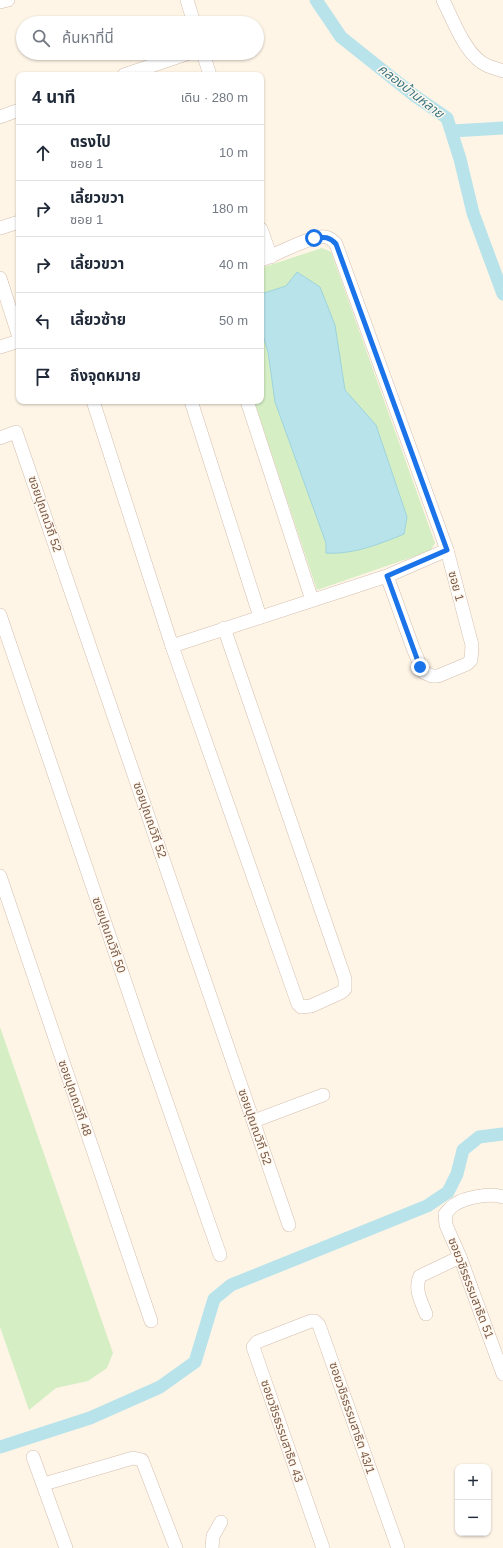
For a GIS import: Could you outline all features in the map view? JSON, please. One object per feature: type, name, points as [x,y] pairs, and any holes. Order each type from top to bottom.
[{"type":"street","points":[[0,2],[8,0]]},
{"type":"street","points":[[187,0],[192,16]]},
{"type":"street","points":[[443,0],[466,46],[487,66],[503,71]]},
{"type":"street","points":[[133,72],[168,60]]},
{"type":"street","points":[[205,60],[209,72]]},
{"type":"street","points":[[0,116],[16,111]]},
{"type":"street","points":[[0,228],[16,223]]},
{"type":"street","name":"ซอย 1","points":[[266,258],[314,238],[325,236],[336,244],[447,550],[472,645],[470,660],[467,664],[438,676],[432,676],[423,672],[387,576]]},
{"type":"street","points":[[264,246],[266,258]]},
{"type":"street","points":[[0,278],[16,328]]},
{"type":"street","points":[[0,347],[16,342]]},
{"type":"street","points":[[94,404],[172,646],[298,1004],[301,1007],[311,1006],[342,992],[345,989],[345,979],[224,628]]},
{"type":"street","points":[[192,404],[260,617]]},
{"type":"street","points":[[248,404],[312,600]]},
{"type":"street","name":"ซอยปุณณวิถี 52","points":[[0,438],[16,432],[289,1225]]},
{"type":"street","points":[[172,646],[387,576],[447,550]]},
{"type":"street","name":"ซอยปุณณวิถี 50","points":[[0,614],[144,1038],[220,1255]]},
{"type":"street","name":"ซอยปุณณวิถี 48","points":[[0,876],[151,1321]]},
{"type":"street","points":[[254,1121],[323,1095]]},
{"type":"street","name":"ซอยวชิรธรรมสาธิต 51","points":[[503,1197],[482,1195],[453,1205],[445,1214],[446,1225],[460,1257],[503,1374]]},
{"type":"street","points":[[426,1314],[417,1290],[417,1282],[420,1276],[460,1257]]},
{"type":"street","name":"ซอยวชิรธรรมสาธิต 43/1","points":[[284,1332],[311,1321],[319,1325],[398,1548]]},
{"type":"street","name":"ซอยวชิรธรรมสาธิต 43","points":[[284,1332],[255,1344],[254,1352],[323,1548]]},
{"type":"street","points":[[33,1457],[66,1548]]},
{"type":"street","points":[[44,1484],[133,1458],[142,1460],[176,1548]]},
{"type":"street","points":[[212,1548],[213,1536],[222,1522]]},
{"type":"green space","points":[[322,248],[331,252],[435,543],[430,551],[317,590],[255,404],[264,404],[264,267]]},
{"type":"green space","points":[[0,1027],[113,1353],[107,1368],[88,1381],[56,1388],[29,1410],[0,1327]]},
{"type":"water","points":[[297,272],[320,287],[335,325],[345,390],[376,425],[407,517],[404,534],[356,551],[326,553],[326,543],[275,402],[268,352],[264,339],[264,293],[286,286]]},
{"type":"waterway","name":"คลองบ้านหลาย","points":[[316,0],[341,37],[415,96],[447,118],[460,159],[473,213],[503,294]]},
{"type":"waterway","points":[[452,131],[503,128]]},
{"type":"waterway","points":[[0,1447],[90,1418],[160,1387],[195,1362],[214,1299],[231,1285],[427,1206],[448,1192],[457,1174],[463,1150],[479,1137],[503,1134]]},
{"type":"route","points":[[314,238],[325,236],[336,244],[447,550],[387,576],[420,667]]}]
